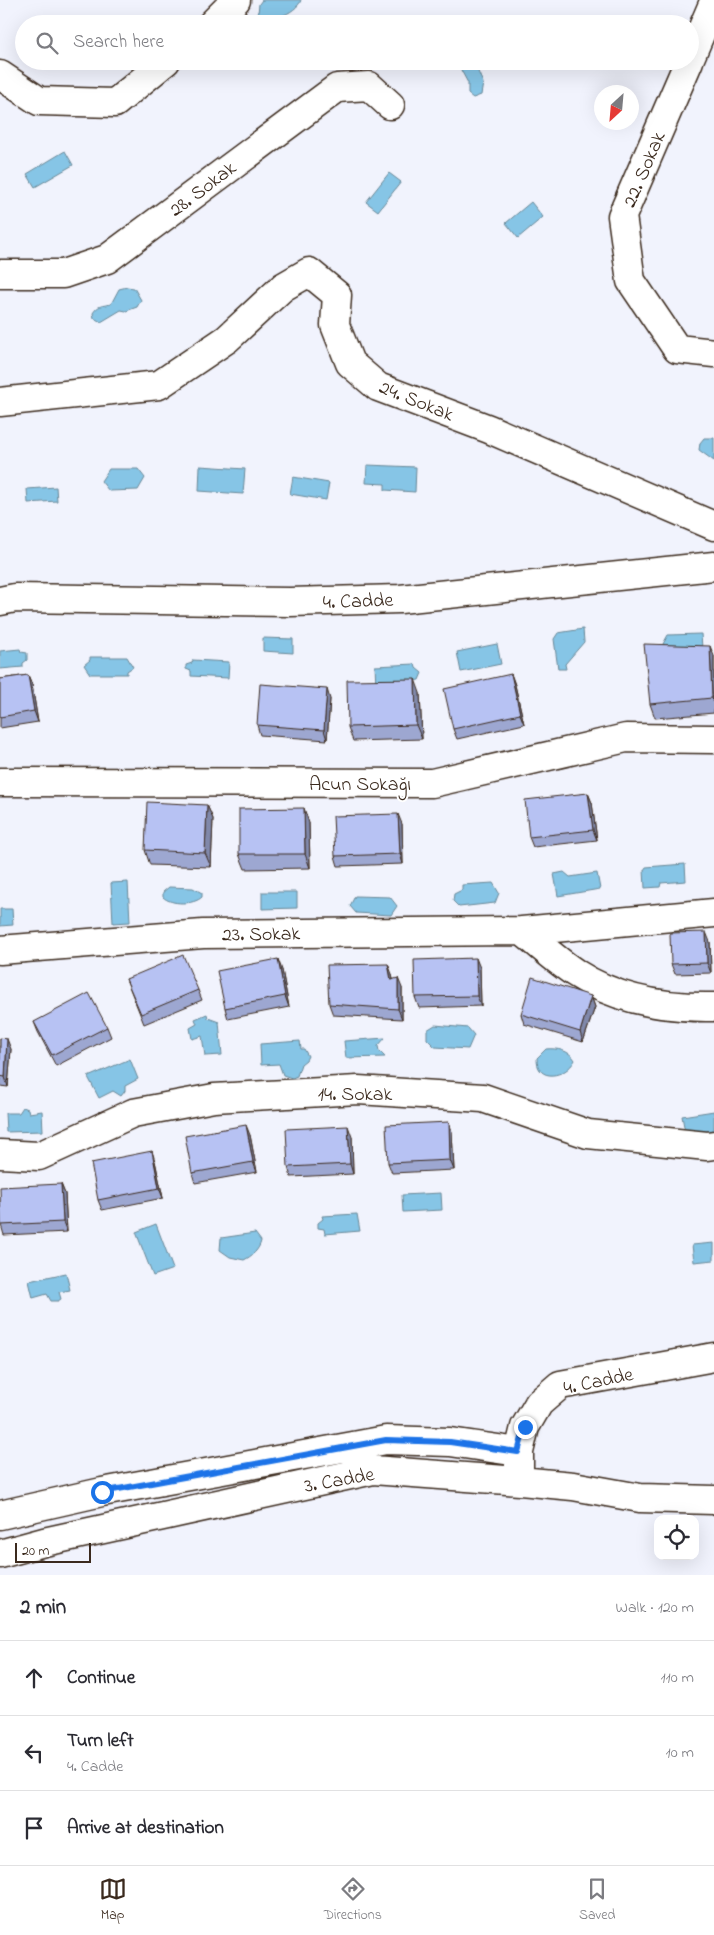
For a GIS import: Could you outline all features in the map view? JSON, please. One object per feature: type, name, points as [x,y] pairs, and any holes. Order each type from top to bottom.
[{"type":"street","points":[[221,15],[236,0]]},
{"type":"street","name":"22. Sokak","points":[[699,39],[714,4]]},
{"type":"street","points":[[0,75],[39,101],[115,102],[155,70]]},
{"type":"street","name":"22. Sokak","points":[[686,70],[622,216],[631,281],[677,349],[714,353]]},
{"type":"street","name":"28. Sokak","points":[[0,274],[63,274],[107,259],[337,88],[368,86],[390,104]]},
{"type":"street","name":"24. Sokak","points":[[0,402],[159,385],[227,339],[283,287],[309,272],[337,295],[335,325],[350,363],[378,387],[489,429],[714,526]]},
{"type":"street","name":"4. Cadde","points":[[0,601],[15,598],[290,602],[400,599],[714,566]]},
{"type":"street","name":"Acun Sokağı","points":[[0,782],[432,783],[626,738],[714,738]]},
{"type":"street","name":"23. Sokak","points":[[0,950],[203,934],[522,931],[714,913]]},
{"type":"street","points":[[522,931],[576,974],[612,993],[679,1008],[714,1007]]},
{"type":"street","name":"14. Sokak","points":[[0,1154],[39,1156],[133,1113],[214,1098],[358,1090],[483,1098],[588,1134],[707,1146],[714,1145]]},
{"type":"street","name":"4. Cadde","points":[[520,1480],[518,1452],[525,1427],[539,1403],[560,1385],[714,1357]]},
{"type":"street","points":[[0,1515],[102,1492],[386,1440],[450,1442],[518,1452]]},
{"type":"street","name":"3. Cadde","points":[[0,1554],[44,1542],[373,1470],[520,1480],[574,1486],[640,1498],[714,1500]]},
{"type":"water","points":[[262,0],[301,0],[294,9],[283,15],[260,15],[258,13],[259,4]]},
{"type":"water","points":[[461,70],[477,70],[483,83],[481,95],[473,98],[468,94],[468,83]]},
{"type":"water","points":[[65,151],[73,165],[35,187],[27,174]]},
{"type":"water","points":[[389,173],[401,182],[378,211],[366,202]]},
{"type":"water","points":[[531,202],[543,217],[518,238],[506,223]]},
{"type":"water","points":[[134,288],[141,300],[137,307],[126,311],[121,310],[101,322],[94,318],[93,313],[97,308],[111,304],[119,289]]},
{"type":"water","points":[[704,438],[714,438],[714,461],[699,450],[700,443]]},
{"type":"water","points":[[367,465],[416,467],[415,492],[385,490],[385,484],[366,483]]},
{"type":"water","points":[[200,466],[245,469],[243,494],[199,491]]},
{"type":"water","points":[[109,469],[138,469],[145,478],[138,490],[109,491],[101,481]]},
{"type":"water","points":[[293,477],[329,483],[326,500],[290,494]]},
{"type":"water","points":[[56,487],[57,501],[28,503],[27,489]]},
{"type":"water","points":[[583,629],[584,642],[565,664],[566,669],[558,669],[554,639],[558,633]]},
{"type":"water","points":[[701,634],[702,648],[664,647],[663,644],[668,635]]},
{"type":"water","points":[[263,638],[293,639],[293,653],[263,651]]},
{"type":"water","points":[[497,644],[501,664],[461,672],[457,652]]},
{"type":"water","points":[[20,649],[21,652],[27,653],[27,660],[23,663],[23,667],[0,669],[0,651]]},
{"type":"water","points":[[90,657],[127,657],[133,667],[127,671],[127,674],[90,674],[84,665],[90,660]]},
{"type":"water","points":[[193,660],[229,662],[228,678],[191,676],[191,671],[186,669],[186,665],[192,663]]},
{"type":"water","points":[[415,664],[416,668],[422,673],[419,680],[376,686],[375,666]]},
{"type":"water","points":[[685,864],[686,881],[661,883],[660,887],[645,888],[644,870],[646,867]]},
{"type":"water","points":[[564,872],[570,877],[597,873],[600,889],[558,896],[554,874]]},
{"type":"water","points":[[128,882],[130,922],[113,923],[111,883]]},
{"type":"water","points":[[493,883],[499,893],[495,903],[459,907],[453,901],[454,894],[462,890],[462,885]]},
{"type":"water","points":[[169,887],[193,888],[202,893],[202,897],[188,903],[171,902],[163,897],[163,892]]},
{"type":"water","points":[[262,892],[297,892],[297,908],[262,909]]},
{"type":"water","points":[[355,896],[390,897],[397,906],[391,915],[356,913],[350,906]]},
{"type":"water","points":[[0,909],[12,909],[13,925],[0,926]]},
{"type":"water","points":[[207,1014],[208,1018],[219,1022],[222,1055],[205,1056],[202,1036],[192,1039],[190,1028],[197,1024],[195,1019]]},
{"type":"water","points":[[435,1025],[468,1028],[474,1035],[468,1049],[435,1047],[427,1039],[427,1030]]},
{"type":"water","points":[[385,1038],[378,1046],[379,1051],[385,1057],[346,1058],[344,1041]]},
{"type":"water","points":[[300,1041],[301,1049],[304,1049],[308,1056],[301,1064],[297,1076],[292,1078],[283,1075],[279,1064],[261,1065],[260,1044]]},
{"type":"water","points":[[546,1049],[562,1050],[575,1060],[571,1066],[559,1074],[546,1074],[538,1066],[537,1058]]},
{"type":"water","points":[[130,1059],[138,1079],[125,1086],[125,1091],[121,1096],[113,1091],[99,1098],[88,1077]]},
{"type":"water","points":[[23,1107],[28,1109],[29,1113],[42,1111],[43,1131],[6,1132],[5,1113],[19,1113]]},
{"type":"water","points":[[714,1111],[714,1132],[686,1137],[682,1116]]},
{"type":"water","points":[[441,1193],[442,1210],[403,1212],[402,1195]]},
{"type":"water","points":[[357,1214],[360,1231],[325,1234],[324,1229],[318,1228],[318,1223],[323,1219],[322,1216]]},
{"type":"water","points":[[156,1224],[173,1269],[153,1276],[136,1232]]},
{"type":"water","points":[[255,1233],[261,1241],[259,1247],[250,1257],[244,1260],[230,1257],[220,1250],[221,1238]]},
{"type":"water","points":[[714,1243],[714,1260],[694,1262],[692,1245]]},
{"type":"water","points":[[66,1273],[70,1290],[59,1292],[61,1299],[51,1301],[47,1294],[33,1298],[29,1281]]},
{"type":"building","points":[[644,644],[710,646],[712,698],[650,704]]},
{"type":"building","points":[[511,674],[520,714],[453,729],[444,689]]},
{"type":"building","points":[[28,675],[34,711],[0,717],[0,679]]},
{"type":"building","points":[[415,679],[416,725],[348,727],[347,680]]},
{"type":"building","points":[[260,684],[327,689],[324,730],[257,725]]},
{"type":"building","points":[[588,793],[593,830],[529,837],[525,800]]},
{"type":"building","points":[[147,802],[207,805],[205,853],[145,850]]},
{"type":"building","points":[[304,808],[305,854],[239,854],[239,809]]},
{"type":"building","points":[[398,814],[400,854],[335,856],[333,816]]},
{"type":"building","points":[[706,932],[707,963],[671,964],[670,933]]},
{"type":"building","points":[[183,955],[198,990],[141,1014],[126,979]]},
{"type":"building","points":[[476,958],[477,996],[415,997],[414,960]]},
{"type":"building","points":[[278,959],[285,996],[225,1008],[217,971]]},
{"type":"building","points":[[388,964],[391,980],[398,978],[398,1009],[329,1004],[327,965]]},
{"type":"building","points":[[532,977],[591,996],[580,1032],[521,1014]]},
{"type":"building","points":[[89,993],[107,1027],[52,1055],[34,1022]]},
{"type":"building","points":[[0,1038],[7,1039],[5,1077],[0,1076]]},
{"type":"building","points":[[449,1122],[450,1160],[388,1163],[386,1125]]},
{"type":"building","points":[[246,1125],[253,1162],[192,1173],[185,1136]]},
{"type":"building","points":[[348,1126],[350,1164],[288,1167],[286,1129]]},
{"type":"building","points":[[152,1151],[159,1188],[98,1200],[91,1163]]},
{"type":"building","points":[[61,1184],[63,1222],[1,1225],[0,1187]]},
{"type":"route","points":[[102,1492],[386,1440],[418,1440],[484,1445],[518,1452],[525,1427]]}]
